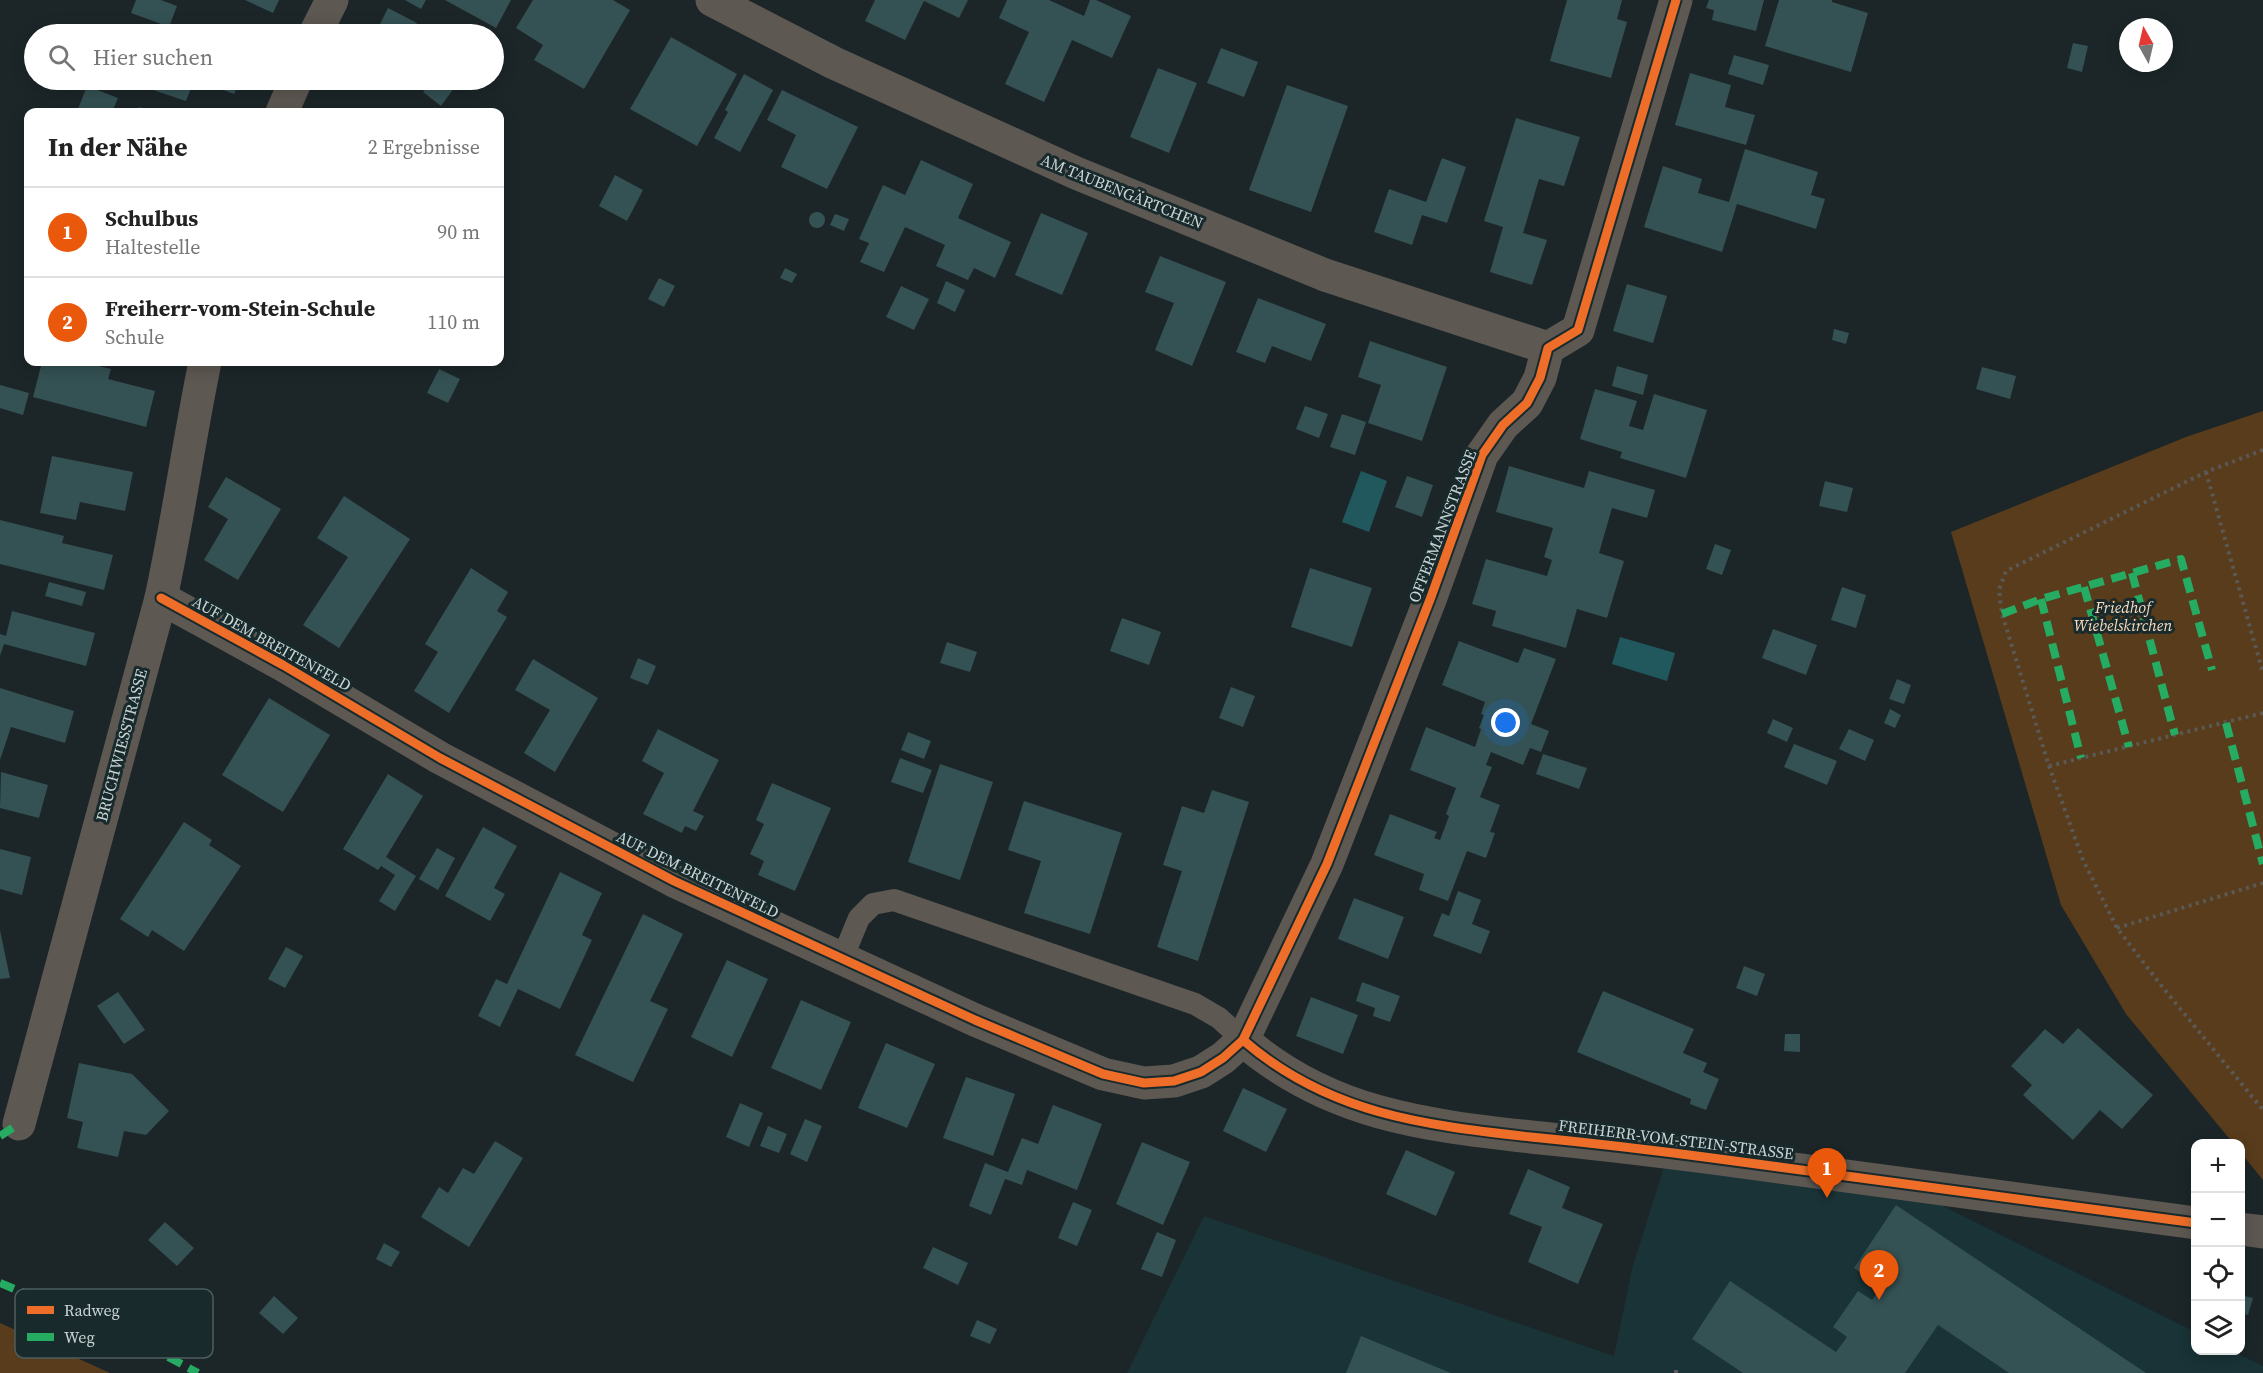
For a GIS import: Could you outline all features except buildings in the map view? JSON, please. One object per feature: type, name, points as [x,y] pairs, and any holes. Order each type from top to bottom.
[{"type":"street","points":[[320,24],[332,0]]},
{"type":"street","name":"AM TAUBENGÄRTCHEN","points":[[712,0],[834,63],[1076,173],[1324,275],[1548,348]]},
{"type":"street","points":[[1548,348],[1578,330],[1676,0]]},
{"type":"street","points":[[284,108],[292,90]]},
{"type":"street","name":"OFFERMANNSTRASSE","points":[[1243,1040],[1327,864],[1427,608],[1482,455],[1503,426],[1527,403],[1540,378],[1548,348]]},
{"type":"street","name":"BRUCHWIESSTRASSE","points":[[20,1124],[161,598],[174,538],[191,430],[204,366]]},
{"type":"street","name":"AUF DEM BREITENFELD","points":[[161,598],[283,664],[440,758],[674,881],[975,1020],[1103,1074],[1144,1083],[1174,1081],[1201,1072],[1223,1058],[1243,1040]]},
{"type":"street","name":"FREIHERR-VOM-STEIN-STRASSE","points":[[1243,1040],[1267,1061],[1338,1099],[1389,1116],[1451,1128],[1683,1154],[2191,1222]]},
{"type":"street","points":[[2245,1230],[2263,1232]]},
{"type":"lane","points":[[842,959],[859,918],[873,904],[894,900],[1195,1004],[1219,1018],[1243,1040]]},
{"type":"path","points":[[2263,450],[2206,472],[2006,571],[1999,590],[2002,615],[2049,766],[2083,860],[2117,928],[2263,1110]]},
{"type":"path","points":[[2206,472],[2263,673]]},
{"type":"path","points":[[2049,766],[2263,713]]},
{"type":"path","points":[[2117,928],[2263,883]]},
{"type":"shaded area","points":[[1664,1167],[1935,1202],[2191,1330],[2191,1355],[2240,1355],[2263,1366],[2263,1373],[1127,1373],[1204,1216],[1614,1356],[1632,1269]]},
{"type":"green space","name":"Friedhof Wiebelskirchen","points":[[2263,411],[2263,1180],[2245,1158],[2245,1139],[2230,1139],[2126,1014],[2061,905],[1951,532],[2186,437]]},
{"type":"green space","points":[[0,1323],[15,1330],[15,1358],[77,1358],[110,1373],[0,1373]]},
{"type":"water","points":[[1361,471],[1387,481],[1369,532],[1342,522]]},
{"type":"water","points":[[1620,637],[1675,653],[1667,681],[1612,664]]},
{"type":"marked path","points":[[2002,614],[2041,599],[2181,559],[2212,670]]},
{"type":"marked path","points":[[2132,573],[2175,735]]},
{"type":"marked path","points":[[2084,587],[2129,747]]},
{"type":"marked path","points":[[2041,599],[2081,758]]},
{"type":"marked path","points":[[2226,723],[2263,864]]},
{"type":"marked path","points":[[0,1136],[19,1124]]},
{"type":"marked path","points":[[0,1283],[15,1289]]},
{"type":"marked path","points":[[170,1358],[198,1373]]},
{"type":"cycle path","points":[[161,598],[283,665],[440,758],[674,881],[975,1020],[1103,1074],[1144,1083],[1174,1081],[1201,1072],[1223,1058],[1243,1040],[1327,864],[1431,597],[1482,455],[1503,425],[1527,403],[1540,378],[1548,348],[1578,330],[1676,0]]},
{"type":"cycle path","points":[[1243,1040],[1275,1065],[1309,1085],[1343,1100],[1415,1121],[2191,1222]]},
{"type":"place","name":"Schulbus","points":[[1827,1198]]},
{"type":"place","name":"Freiherr-vom-Stein-Schule","points":[[1879,1300]]}]
